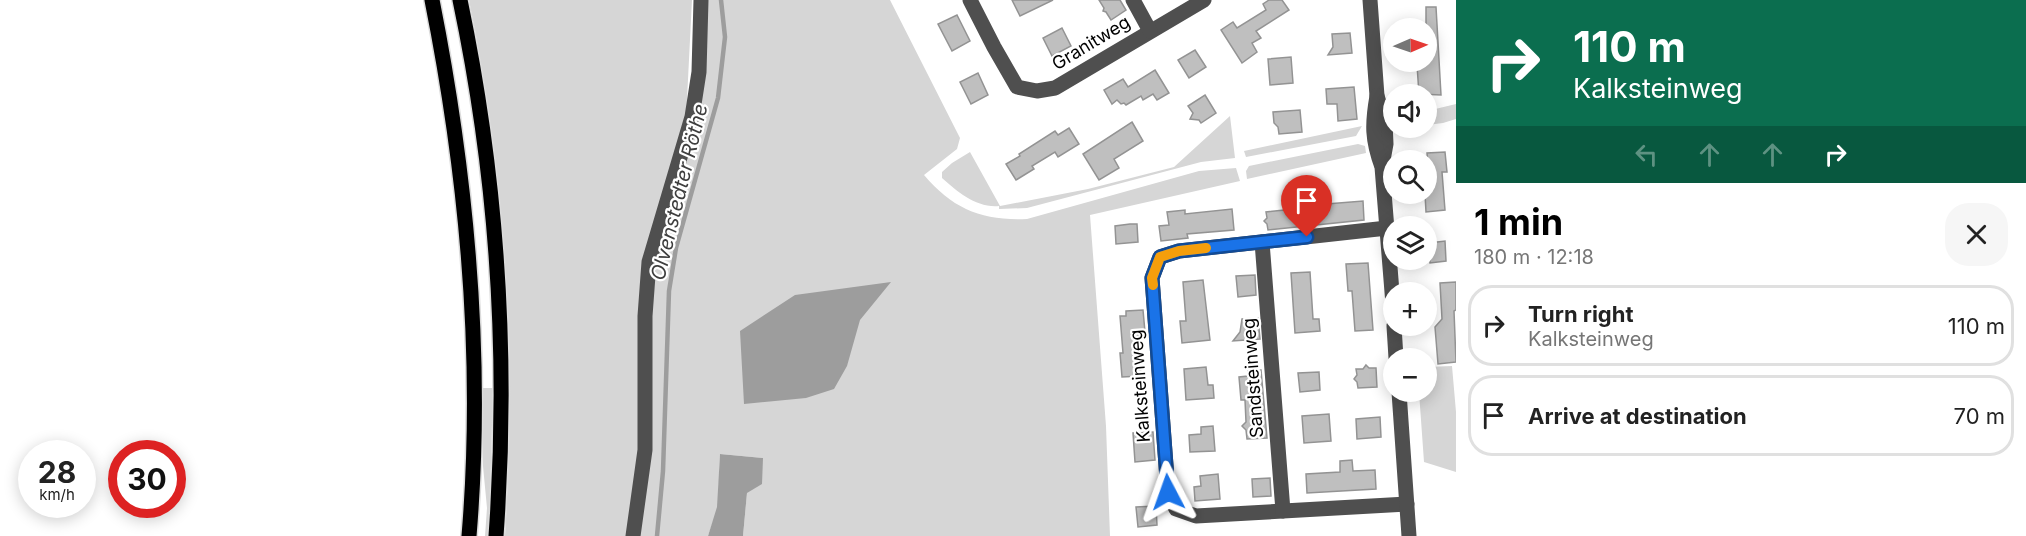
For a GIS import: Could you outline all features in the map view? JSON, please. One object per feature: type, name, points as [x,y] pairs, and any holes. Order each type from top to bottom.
[{"type":"main road","points":[[432,0],[464,198],[472,304],[474,380],[469,536]]},
{"type":"main road","points":[[460,0],[476,84],[498,271],[501,448],[496,536]]},
{"type":"street","points":[[633,536],[645,450],[645,316],[650,262],[692,117],[699,72],[701,0]]},
{"type":"street","name":"Granitweg","points":[[970,0],[1017,87],[1037,91],[1055,88],[1204,0]]},
{"type":"street","points":[[1133,0],[1150,31]]},
{"type":"street","points":[[1370,0],[1377,96],[1372,122],[1374,146],[1382,167],[1386,216]]},
{"type":"street","name":"Kalksteinweg","points":[[1383,228],[1179,251],[1160,257],[1152,278],[1168,492],[1176,509],[1196,516],[1407,504]]},
{"type":"street","name":"Sandsteinweg","points":[[1262,242],[1283,511]]},
{"type":"street","points":[[1400,402],[1409,536]]},
{"type":"shaded area","points":[[469,0],[692,0],[686,119],[645,254],[640,448],[628,536],[505,536],[509,401],[505,267],[491,133]]},
{"type":"shaded area","points":[[706,0],[890,0],[960,138],[957,149],[924,175],[957,204],[982,215],[1027,219],[1199,171],[1236,168],[1240,181],[1090,215],[1106,426],[1110,536],[743,536],[747,493],[763,458],[720,454],[718,507],[708,536],[638,536],[650,309],[656,257],[694,123]]},
{"type":"shaded area","points":[[1456,104],[1456,119],[1437,124],[1437,109]]},
{"type":"shaded area","points":[[1230,116],[1235,158],[1201,162],[1027,208],[999,209],[999,206],[975,202],[942,178],[942,172],[970,152],[1000,206],[1088,189],[1174,167]]},
{"type":"shaded area","points":[[1362,126],[1356,136],[1246,157],[1244,151]]},
{"type":"shaded area","points":[[1358,144],[1365,146],[1366,153],[1247,179],[1246,171],[1249,166]]},
{"type":"shaded area","points":[[891,282],[860,320],[847,366],[834,389],[806,398],[744,404],[740,331],[795,295]]},
{"type":"shaded area","points":[[1452,366],[1456,412],[1456,472],[1424,462],[1420,402],[1437,402],[1437,367]]},
{"type":"shaded area","points":[[483,388],[493,388],[489,536],[485,536],[487,508],[483,466]]},
{"type":"shaded area","points":[[720,454],[763,458],[762,484],[747,493],[743,536],[708,536],[717,507]]},
{"type":"building","points":[[1012,0],[1053,0],[1020,16]]},
{"type":"building","points":[[1099,0],[1120,0],[1126,10],[1111,20],[1103,11],[1104,8]]},
{"type":"building","points":[[1269,0],[1282,0],[1289,10],[1256,31],[1261,38],[1252,43],[1257,52],[1242,63],[1221,30],[1233,22],[1237,28],[1266,10],[1263,4]]},
{"type":"building","points":[[1426,7],[1436,7],[1437,18],[1426,18]]},
{"type":"building","points":[[957,15],[970,41],[952,51],[938,24]]},
{"type":"building","points":[[1437,25],[1441,95],[1437,95],[1437,84],[1418,84],[1417,72],[1437,72]]},
{"type":"building","points":[[1062,28],[1071,46],[1052,56],[1043,38]]},
{"type":"building","points":[[1350,33],[1352,53],[1328,55],[1333,47],[1332,34]]},
{"type":"building","points":[[1195,50],[1206,67],[1189,78],[1178,60]]},
{"type":"building","points":[[1291,57],[1293,83],[1270,85],[1268,59]]},
{"type":"building","points":[[1155,70],[1169,93],[1157,100],[1153,94],[1143,100],[1141,96],[1126,105],[1117,100],[1112,104],[1104,90],[1123,79],[1128,87]]},
{"type":"building","points":[[978,73],[988,95],[971,104],[960,82]]},
{"type":"building","points":[[1354,87],[1357,119],[1338,121],[1337,104],[1327,104],[1326,89]]},
{"type":"building","points":[[1205,95],[1216,113],[1201,123],[1199,120],[1190,119],[1193,113],[1188,106]]},
{"type":"building","points":[[1300,110],[1302,132],[1279,134],[1278,127],[1274,123],[1273,112]]},
{"type":"building","points":[[1132,122],[1143,141],[1114,159],[1119,168],[1099,180],[1083,154]]},
{"type":"building","points":[[1069,128],[1079,144],[1058,157],[1055,152],[1032,166],[1034,169],[1016,180],[1006,164],[1055,131],[1058,135]]},
{"type":"building","points":[[1437,152],[1445,152],[1447,172],[1442,172],[1445,210],[1426,212],[1426,204],[1437,204]]},
{"type":"building","points":[[1363,201],[1364,220],[1268,230],[1264,221],[1267,218],[1266,212],[1303,208],[1302,206]]},
{"type":"building","points":[[1232,209],[1234,230],[1187,234],[1188,238],[1161,241],[1159,226],[1169,225],[1167,212],[1185,210],[1185,214]]},
{"type":"building","points":[[1137,224],[1138,242],[1116,244],[1115,226]]},
{"type":"building","points":[[1445,241],[1446,261],[1437,262],[1437,242]]},
{"type":"building","points":[[1368,263],[1373,330],[1355,331],[1352,291],[1348,291],[1346,264]]},
{"type":"building","points":[[1310,272],[1313,319],[1319,319],[1320,331],[1295,333],[1291,273]]},
{"type":"building","points":[[1255,275],[1256,295],[1238,297],[1236,276]]},
{"type":"building","points":[[1203,280],[1210,340],[1182,343],[1180,321],[1186,321],[1183,282]]},
{"type":"building","points":[[1456,282],[1456,310],[1454,311],[1456,362],[1438,364],[1436,336],[1437,325],[1442,319],[1440,283]]},
{"type":"building","points":[[1143,310],[1145,332],[1138,332],[1141,376],[1122,377],[1120,316],[1126,316],[1126,311]]},
{"type":"building","points":[[1258,318],[1260,339],[1233,341],[1240,332],[1242,319]]},
{"type":"building","points":[[1366,365],[1369,368],[1376,368],[1377,387],[1358,388],[1354,379],[1357,375],[1356,369],[1363,369]]},
{"type":"building","points":[[1206,367],[1208,385],[1213,385],[1214,398],[1186,400],[1184,369]]},
{"type":"building","points":[[1261,370],[1267,438],[1247,439],[1246,430],[1242,426],[1246,422],[1245,400],[1241,400],[1239,377],[1248,376],[1248,371]]},
{"type":"building","points":[[1319,372],[1320,390],[1300,392],[1298,373]]},
{"type":"building","points":[[1329,414],[1331,441],[1304,443],[1302,416]]},
{"type":"building","points":[[1380,417],[1381,437],[1357,439],[1356,419]]},
{"type":"building","points":[[1213,426],[1215,451],[1190,452],[1189,435],[1201,434],[1201,427]]},
{"type":"building","points":[[1153,432],[1155,460],[1135,462],[1133,433]]},
{"type":"building","points":[[1352,460],[1353,471],[1375,470],[1376,489],[1307,493],[1306,474],[1340,472],[1340,461]]},
{"type":"building","points":[[1218,474],[1220,499],[1195,501],[1194,487],[1201,486],[1200,476]]},
{"type":"building","points":[[1270,478],[1271,496],[1253,497],[1252,479]]},
{"type":"building","points":[[1156,506],[1157,525],[1138,527],[1136,507]]},
{"type":"waterway","name":"Olvenstedter Röthe","points":[[657,536],[663,471],[669,291],[676,248],[718,98],[725,37],[721,0]]},
{"type":"slow traffic","points":[[1153,285],[1152,278],[1160,257],[1179,251],[1206,248]]},
{"type":"route","points":[[1168,492],[1152,278],[1160,257],[1179,251],[1307,237]]}]
